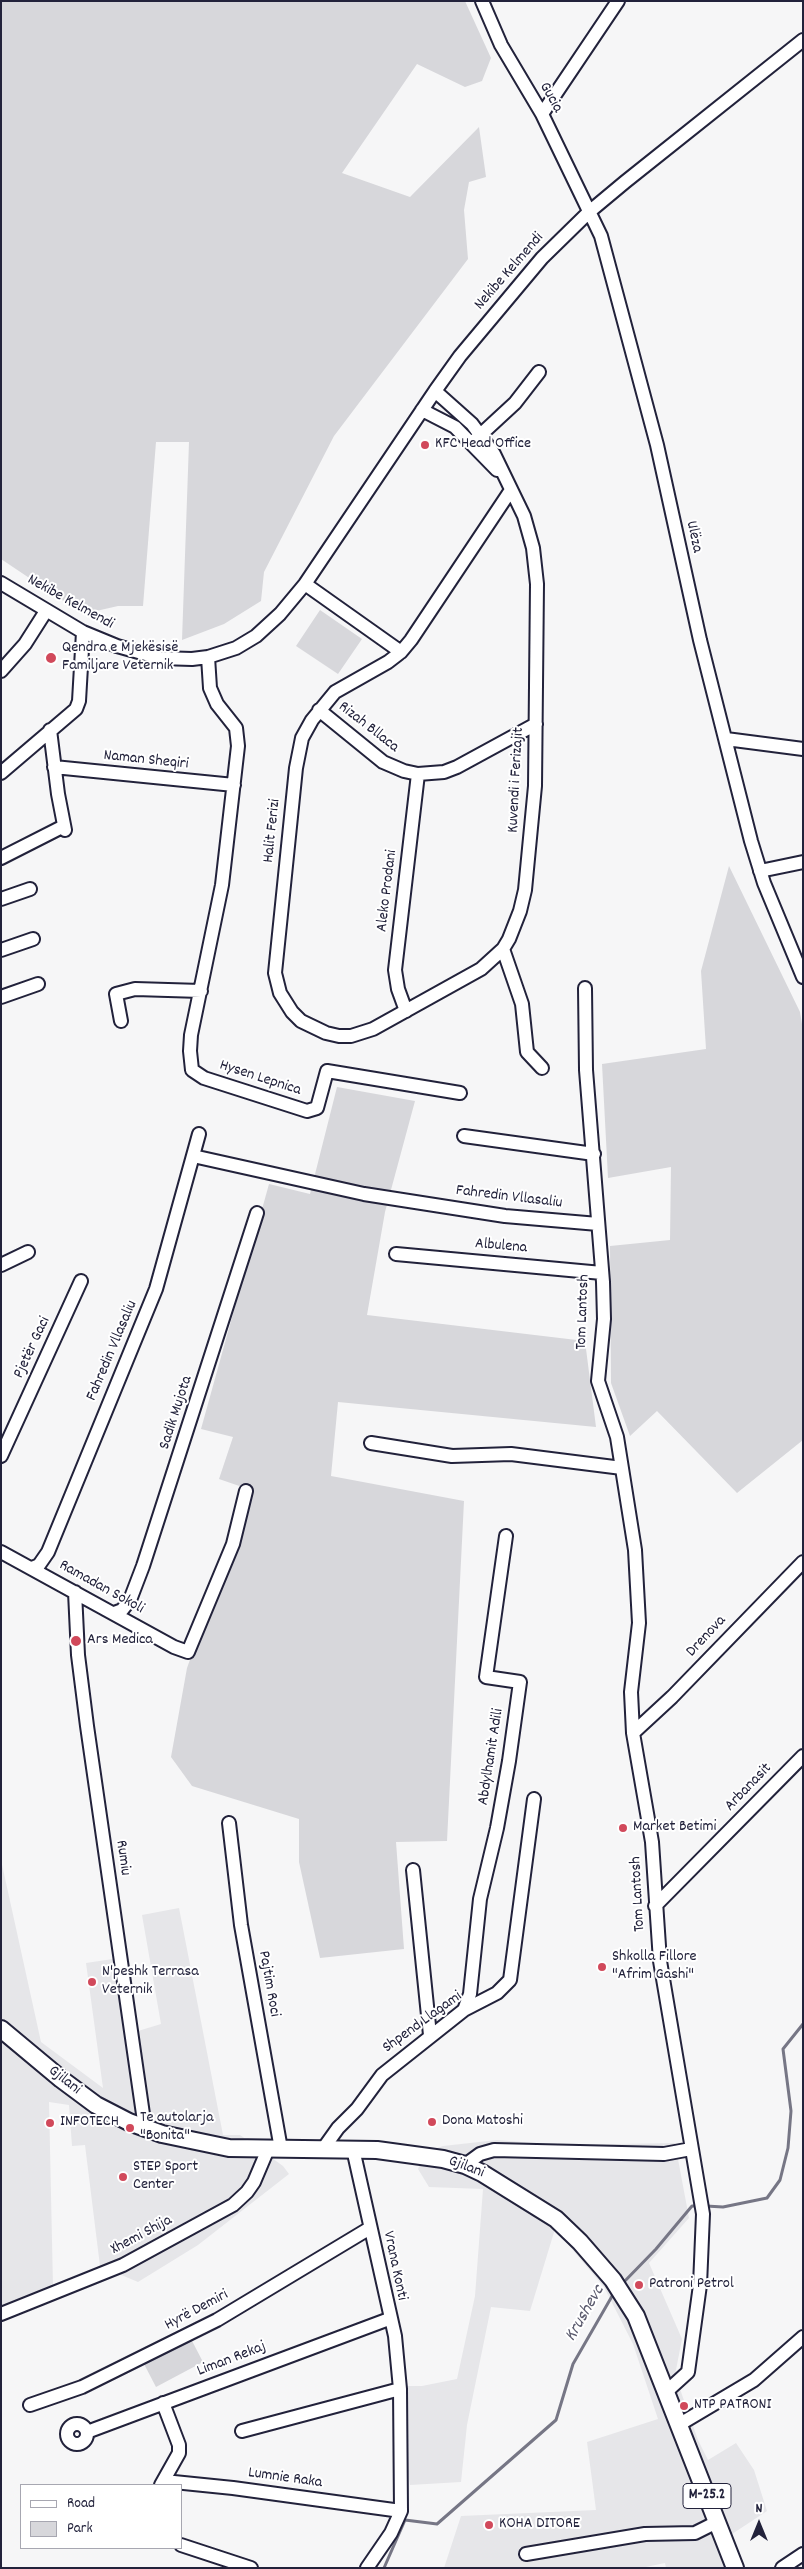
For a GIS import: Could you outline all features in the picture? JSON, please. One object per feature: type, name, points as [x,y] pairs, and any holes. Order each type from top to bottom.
[{"type":"main road","name":"Gjilani","points":[[1,2029],[61,2079],[96,2105],[145,2128],[203,2145],[229,2148],[353,2149],[401,2152],[465,2165],[503,2185],[556,2220],[580,2242],[613,2280],[629,2303],[644,2334],[735,2568]]},
{"type":"street","name":"Gucia","points":[[482,1],[512,66],[542,114],[589,212]]},
{"type":"street","points":[[542,114],[618,1]]},
{"type":"street","name":"Nekibe Kelmendi","points":[[1,583],[83,632],[117,646],[160,658],[192,659],[208,657],[236,648],[256,636],[280,614],[306,584],[460,356],[537,265],[589,212],[803,40]]},
{"type":"street","name":"Ulëza","points":[[589,212],[607,256],[655,436],[700,640],[760,871],[803,976]]},
{"type":"street","points":[[476,438],[515,403],[539,372]]},
{"type":"street","points":[[435,391],[476,438],[510,487]]},
{"type":"street","points":[[422,410],[476,438]]},
{"type":"street","name":"Halit Ferizi","points":[[503,949],[481,969],[362,1033],[338,1036],[313,1028],[301,1021],[285,1003],[277,984],[275,960],[299,751],[306,729],[336,692],[401,652],[510,487]]},
{"type":"street","name":"Kuvendi i Ferizajit","points":[[503,949],[514,929],[525,890],[534,794],[536,724],[535,564],[529,532],[510,487]]},
{"type":"street","points":[[306,584],[401,652]]},
{"type":"street","points":[[1,671],[25,644],[46,611]]},
{"type":"street","points":[[1,773],[50,730],[71,716],[79,701],[83,632]]},
{"type":"street","name":"Hysen Lepnica","points":[[208,657],[208,680],[213,696],[236,728],[238,735],[222,885],[191,1035],[190,1065],[192,1070],[204,1078],[307,1111],[317,1108],[327,1070],[460,1093]]},
{"type":"street","name":"Rizah Bllaca","points":[[320,710],[383,762],[404,771],[418,774],[444,772],[458,767],[536,724]]},
{"type":"street","points":[[1,858],[64,828],[50,730]]},
{"type":"street","points":[[726,739],[803,749]]},
{"type":"street","name":"Naman Sheqiri","points":[[54,767],[234,785]]},
{"type":"street","name":"Aleko Prodani","points":[[406,1011],[398,989],[396,964],[418,774]]},
{"type":"street","points":[[760,871],[803,862]]},
{"type":"street","points":[[1,899],[30,889]]},
{"type":"street","points":[[1,950],[33,939]]},
{"type":"street","points":[[503,949],[522,1004],[527,1052],[542,1068]]},
{"type":"street","points":[[1,997],[38,984]]},
{"type":"street","name":"Tom Lantosh","points":[[585,988],[586,1070],[603,1278],[604,1319],[598,1380],[617,1437],[635,1550],[639,1599],[637,1649],[632,1692],[633,1733],[652,1842],[660,1962],[691,2149],[704,2214],[700,2285],[688,2372],[666,2392]]},
{"type":"street","points":[[120,1021],[116,994],[135,989],[201,991]]},
{"type":"street","name":"Fahredin Vllasaliu","points":[[32,1568],[40,1566],[48,1552],[140,1330],[160,1276],[199,1134]]},
{"type":"street","points":[[464,1136],[594,1154]]},
{"type":"street","name":"Fahredin Vllasaliu","points":[[193,1156],[241,1165],[364,1194],[505,1216],[598,1224]]},
{"type":"street","name":"Sadik Mujota","points":[[114,1613],[122,1610],[130,1600],[144,1566],[257,1213]]},
{"type":"street","points":[[1,1265],[28,1252]]},
{"type":"street","name":"Albulena","points":[[396,1254],[603,1278]]},
{"type":"street","name":"Albulena","points":[[434,1265],[603,1278]]},
{"type":"street","name":"Pjetër Gaci","points":[[1,1456],[81,1281]]},
{"type":"street","points":[[371,1443],[452,1456],[511,1454],[622,1468]]},
{"type":"street","name":"Ramadan Sokoli","points":[[1,1552],[185,1653],[193,1643],[233,1544],[246,1492]]},
{"type":"street","name":"Abdylhamit Adili","points":[[464,2010],[470,1994],[480,1899],[502,1799],[520,1682],[486,1677],[506,1536]]},
{"type":"street","name":"Drenova","points":[[633,1733],[803,1562]]},
{"type":"street","name":"Rumiu","points":[[75,1592],[78,1655],[87,1726],[145,2128]]},
{"type":"street","points":[[802,1757],[803,1771]]},
{"type":"street","name":"Arbanasit","points":[[655,1906],[802,1757]]},
{"type":"street","name":"Shpend Llagami","points":[[323,2149],[338,2128],[357,2109],[382,2075],[430,2035],[464,2010],[498,1993],[513,1973],[534,1799]]},
{"type":"street","name":"Pajtim Roci","points":[[228,1823],[274,2149]]},
{"type":"street","points":[[413,1870],[430,2035]]},
{"type":"street","name":"Xhemi Shija","points":[[1,2314],[123,2265],[233,2205],[247,2192],[274,2149]]},
{"type":"street","name":"Vrana Konti","points":[[353,2149],[389,2319],[395,2336],[400,2389],[401,2511]]},
{"type":"street","points":[[465,2165],[480,2154],[494,2150],[664,2154],[691,2149]]},
{"type":"street","name":"Hyrë Demiri","points":[[30,2405],[82,2387],[217,2320],[370,2228]]},
{"type":"street","name":"Liman Rekaj","points":[[88,2432],[389,2319]]},
{"type":"street","points":[[680,2424],[754,2380],[803,2337]]},
{"type":"street","points":[[242,2432],[400,2389]]},
{"type":"street","points":[[162,2483],[179,2453],[179,2445],[163,2403]]},
{"type":"street","name":"Lumnie Raka","points":[[162,2483],[176,2484]]},
{"type":"street","name":"Lumnie Raka","points":[[182,2484],[233,2488],[401,2511]]},
{"type":"street","points":[[367,2568],[390,2533],[401,2511]]},
{"type":"street","points":[[526,2554],[645,2534],[695,2533],[717,2522]]},
{"type":"street","points":[[182,2545],[251,2568]]},
{"type":"street","points":[[782,2568],[803,2554]]},
{"type":"shaded area","points":[[1,1860],[41,2042],[103,2088],[86,1963],[126,1957],[138,2031],[161,2024],[142,1915],[179,1908],[223,2135],[240,2135],[283,2166],[289,2174],[198,2245],[138,2282],[100,2266],[85,2145],[72,2146],[69,2105],[49,2102],[53,2287],[1,2309]]},
{"type":"shaded area","points":[[497,2140],[559,2145],[675,2143],[689,2218],[649,2263],[682,2339],[675,2375],[698,2440],[708,2460],[736,2443],[754,2470],[767,2511],[729,2536],[742,2568],[666,2568],[665,2563],[641,2568],[444,2568],[461,2516],[596,2510],[587,2442],[658,2419],[633,2344],[604,2287],[555,2229],[530,2311],[491,2307],[467,2425],[461,2482],[410,2485],[405,2457],[402,2386],[422,2386],[457,2379],[475,2296],[483,2189],[429,2187],[418,2169],[425,2152],[443,2146]]},
{"type":"green space","points":[[1,1],[465,1],[491,58],[482,81],[465,87],[417,64],[342,173],[410,197],[479,127],[486,177],[469,182],[464,210],[468,259],[334,436],[264,572],[261,601],[224,624],[182,640],[189,442],[156,442],[143,606],[118,606],[83,614],[1,559]]},
{"type":"green space","points":[[320,610],[362,639],[338,674],[296,646]]},
{"type":"green space","points":[[729,866],[800,1012],[803,1030],[803,1440],[737,1493],[657,1411],[630,1436],[611,1383],[610,1246],[670,1240],[671,1167],[608,1178],[602,1064],[706,1049],[701,971]]},
{"type":"green space","points":[[337,1087],[415,1101],[385,1212],[367,1315],[585,1341],[596,1427],[338,1402],[331,1476],[464,1501],[447,1841],[396,1842],[404,1949],[320,1958],[299,1862],[299,1819],[192,1786],[171,1757],[187,1668],[251,1490],[219,1479],[233,1437],[201,1429],[269,1184],[310,1194]]},
{"type":"green space","points":[[191,2339],[203,2362],[156,2387],[144,2364]]},
{"type":"waterway","name":"Krushevc","points":[[706,2206],[723,2207],[767,2198],[780,2180],[788,2148],[791,2111],[783,2049],[803,2024]]},
{"type":"waterway","name":"Krushevc","points":[[621,2285],[656,2249],[692,2206],[699,2206]]},
{"type":"waterway","name":"Krushevc","points":[[384,2568],[405,2520],[437,2524],[556,2420],[573,2364],[615,2291]]},
{"type":"place","name":"KFC Head Office","points":[[425,445]]},
{"type":"place","name":"Qendra e Mjekësisë Familjare Veternik","points":[[51,658]]},
{"type":"place","name":"Ars Medica","points":[[76,1641]]},
{"type":"place","name":"Market Betimi","points":[[623,1828]]},
{"type":"place","name":"Shkolla Fillore \"Afrim Gashi\"","points":[[602,1967]]},
{"type":"place","name":"N'peshk Terrasa Veternik","points":[[92,1982]]},
{"type":"place","name":"Dona Matoshi","points":[[432,2122]]},
{"type":"place","name":"INFOTECH","points":[[50,2123]]},
{"type":"place","name":"Te autolarja \"Bonita\"","points":[[130,2128]]},
{"type":"place","name":"STEP Sport Center","points":[[123,2177]]},
{"type":"place","name":"Patroni Petrol","points":[[639,2285]]},
{"type":"place","name":"NTP PATRONI","points":[[684,2406]]},
{"type":"place","name":"KOHA DITORE","points":[[489,2525]]}]
